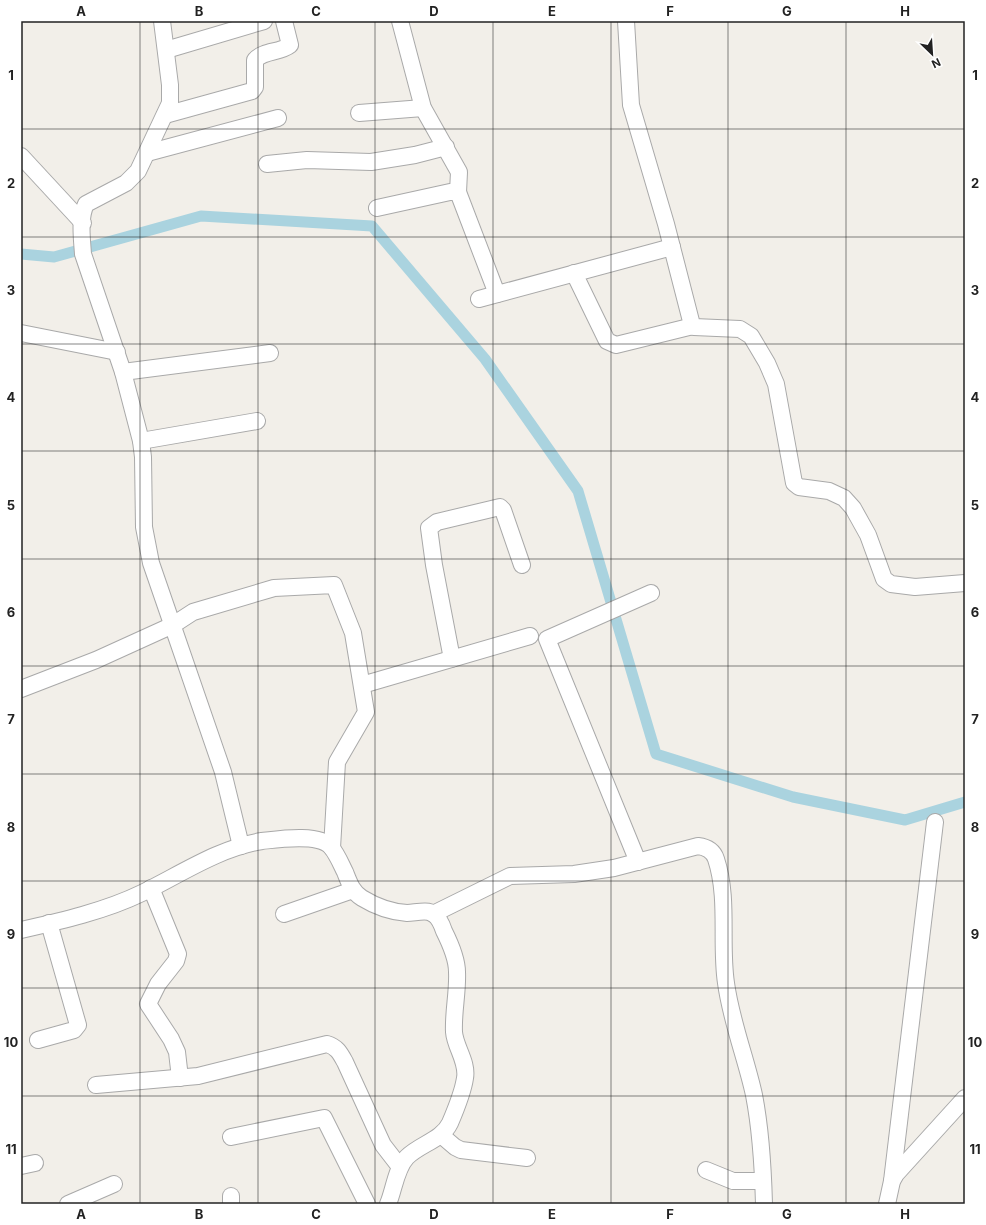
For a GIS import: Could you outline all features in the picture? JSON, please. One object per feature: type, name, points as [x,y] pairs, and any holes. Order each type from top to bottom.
[{"type":"street","points":[[162,21],[172,96],[170,103],[138,171],[131,178],[86,204],[84,209],[83,254],[123,372],[141,441],[143,457],[144,527],[151,563],[223,772],[240,846]]},
{"type":"street","points":[[166,50],[264,21]]},
{"type":"street","points":[[165,115],[252,91],[255,87],[255,60],[260,55],[286,48],[290,45],[284,21]]},
{"type":"street","points":[[400,21],[423,108],[460,174],[458,192],[497,294]]},
{"type":"street","points":[[626,21],[631,105],[672,247],[690,322],[693,326]]},
{"type":"street","points":[[359,113],[423,108]]},
{"type":"street","points":[[146,153],[278,118]]},
{"type":"street","points":[[267,164],[307,160],[371,162],[414,155],[446,147]]},
{"type":"street","points":[[21,156],[83,230]]},
{"type":"street","points":[[377,208],[450,192],[458,192]]},
{"type":"street","points":[[479,299],[672,247]]},
{"type":"street","points":[[574,273],[607,340],[611,344],[616,345],[693,326],[740,329],[750,336],[767,363],[776,384],[794,483],[799,487],[829,492],[844,498],[853,508],[868,535],[884,579],[891,584],[904,587],[965,583]]},
{"type":"street","points":[[21,332],[116,352]]},
{"type":"street","points":[[123,372],[270,353]]},
{"type":"street","points":[[141,441],[257,421]]},
{"type":"street","points":[[452,658],[434,565],[429,528],[444,520],[500,507],[503,510],[522,565]]},
{"type":"street","points":[[21,690],[96,660],[172,625],[193,612],[272,589],[331,584],[336,588],[352,630],[366,714],[339,754],[337,762],[332,848]]},
{"type":"street","points":[[638,862],[547,639],[652,593]]},
{"type":"street","points":[[362,685],[530,636]]},
{"type":"street","points":[[887,1204],[892,1181],[934,822]]},
{"type":"street","points":[[21,930],[100,909],[152,888],[178,873],[240,846],[282,839],[321,840],[332,848],[353,890],[362,898],[387,910],[405,913],[427,912],[434,914],[439,919],[447,936],[455,960],[457,971],[454,1034],[465,1066],[466,1076],[449,1125],[441,1135],[415,1149],[405,1158],[400,1167],[388,1204]]},
{"type":"street","points":[[434,914],[510,876],[574,874],[614,868],[698,846],[705,847],[712,852],[716,858],[722,904],[726,983],[754,1094],[759,1127],[764,1204]]},
{"type":"street","points":[[152,888],[177,958],[158,984],[148,1004],[177,1052],[180,1078]]},
{"type":"street","points":[[284,914],[353,890]]},
{"type":"street","points":[[38,1040],[74,1030],[78,1025],[49,923]]},
{"type":"street","points":[[96,1085],[198,1076],[327,1044],[340,1051],[383,1146],[400,1167]]},
{"type":"street","points":[[892,1181],[904,1164],[965,1098]]},
{"type":"street","points":[[231,1137],[324,1118],[367,1204]]},
{"type":"street","points":[[441,1135],[461,1150],[527,1158]]},
{"type":"street","points":[[706,1170],[733,1181],[763,1181]]},
{"type":"street","points":[[68,1204],[114,1184]]},
{"type":"waterway","points":[[21,254],[54,257],[201,216],[372,226],[485,359],[578,491],[656,754],[793,797],[905,820],[965,802]]}]
